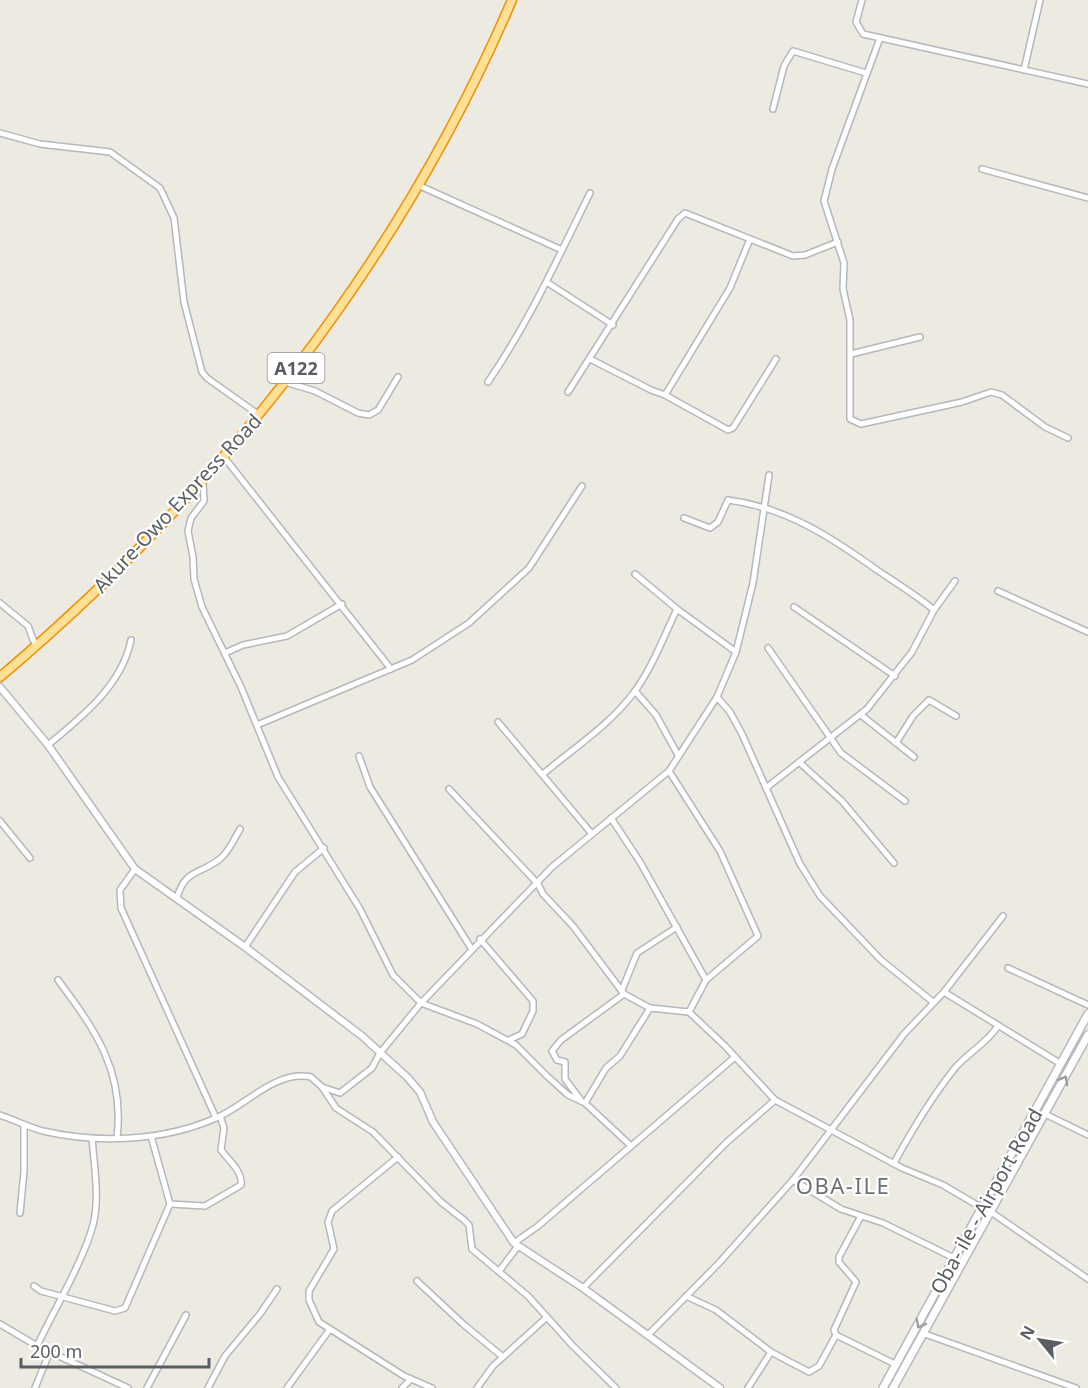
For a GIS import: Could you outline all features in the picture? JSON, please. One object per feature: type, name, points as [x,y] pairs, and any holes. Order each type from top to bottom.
[{"type":"highway","name":"Akure-Owo Express Road","points":[[0,677],[62,624],[203,482],[285,382],[374,257],[418,185],[512,0]]},
{"type":"main road","name":"Oba- ile - Airport Road","points":[[883,1388],[1088,1014]]},
{"type":"main road","name":"Oba- ile - Airport Road","points":[[893,1388],[925,1334],[1088,1035]]},
{"type":"main road","points":[[1045,1092],[1054,1097]]},
{"type":"street","points":[[862,0],[858,28],[863,34],[1088,84]]},
{"type":"street","points":[[1024,70],[1040,0]]},
{"type":"street","points":[[880,38],[826,188],[824,201],[844,263],[843,289],[850,320],[849,416],[853,422],[861,424],[958,403],[991,392],[1002,395],[1045,427],[1068,438]]},
{"type":"street","points":[[773,109],[784,66],[793,51],[866,74]]},
{"type":"street","points":[[0,133],[40,144],[110,152],[160,188],[174,218],[184,302],[200,367],[207,378],[260,415]]},
{"type":"street","points":[[982,169],[1088,198]]},
{"type":"street","points":[[418,185],[562,250]]},
{"type":"street","points":[[488,382],[510,350],[548,283],[590,193]]},
{"type":"street","points":[[568,392],[682,214],[689,213],[750,239],[800,256],[838,242]]},
{"type":"street","points":[[665,394],[730,288],[750,239]]},
{"type":"street","points":[[548,283],[613,325]]},
{"type":"street","points":[[851,354],[920,337]]},
{"type":"street","points":[[590,358],[633,382],[665,394],[728,430],[733,428],[776,359]]},
{"type":"street","points":[[285,382],[315,391],[358,413],[369,415],[378,410],[398,377]]},
{"type":"street","points":[[224,457],[391,669]]},
{"type":"street","points":[[322,1087],[336,1092],[344,1091],[372,1068],[380,1053],[471,948],[538,884],[552,867],[669,771],[717,698],[736,652],[752,593],[769,475]]},
{"type":"street","points":[[203,482],[205,497],[191,518],[188,531],[194,579],[202,607],[225,653],[278,777],[360,909],[393,975],[421,1004],[477,1024],[509,1040],[564,1092],[583,1101]]},
{"type":"street","points":[[257,725],[412,660],[469,623],[514,583],[544,547],[582,486]]},
{"type":"street","points":[[684,518],[711,528],[718,522],[728,500],[766,507],[797,519],[844,547],[934,610]]},
{"type":"street","points":[[635,574],[677,609],[736,652]]},
{"type":"street","points":[[766,788],[861,715],[895,676],[912,652],[934,610],[956,581]]},
{"type":"street","points":[[998,591],[1088,632]]},
{"type":"street","points":[[0,603],[28,626],[36,646]]},
{"type":"street","points":[[225,653],[243,645],[287,636],[342,604]]},
{"type":"street","points":[[794,607],[895,676]]},
{"type":"street","points":[[543,774],[598,730],[635,691],[658,651],[677,609]]},
{"type":"street","points":[[48,745],[76,723],[120,673],[131,639]]},
{"type":"street","points":[[768,648],[841,753],[905,801]]},
{"type":"street","points":[[0,687],[48,745],[135,869],[245,947],[380,1053],[416,1086],[433,1122],[516,1245],[583,1288],[720,1388]]},
{"type":"street","points":[[635,691],[656,715],[678,756]]},
{"type":"street","points":[[717,698],[730,712],[742,734],[800,864],[820,896],[881,960],[933,1002]]},
{"type":"street","points":[[896,743],[913,716],[929,700],[956,716]]},
{"type":"street","points":[[861,715],[914,757]]},
{"type":"street","points":[[498,722],[592,834]]},
{"type":"street","points":[[358,756],[370,787],[471,948]]},
{"type":"street","points":[[800,763],[842,801],[894,863]]},
{"type":"street","points":[[669,771],[720,851],[757,930],[755,941],[706,980],[688,1012]]},
{"type":"street","points":[[449,789],[538,884],[543,894],[573,926],[623,992],[650,1008],[688,1012],[775,1100],[894,1163],[943,1185],[982,1209]]},
{"type":"street","points":[[611,818],[706,980]]},
{"type":"street","points":[[0,821],[30,858]]},
{"type":"street","points":[[177,898],[181,883],[201,868],[222,857],[240,829]]},
{"type":"street","points":[[245,947],[295,872],[324,848]]},
{"type":"street","points":[[135,869],[120,890],[121,908],[224,1128],[221,1150],[233,1162],[242,1180],[241,1185],[205,1206],[170,1204]]},
{"type":"street","points":[[648,1335],[793,1180],[904,1034],[944,992],[1003,916]]},
{"type":"street","points":[[630,1145],[583,1101],[565,1079],[565,1062],[556,1059],[552,1051],[561,1040],[623,992],[638,953],[677,927]]},
{"type":"street","points":[[480,939],[533,1001],[533,1011],[527,1027],[520,1035],[509,1040]]},
{"type":"street","points":[[1008,968],[1088,1005]]},
{"type":"street","points":[[58,980],[87,1020],[105,1052],[120,1101],[117,1138]]},
{"type":"street","points":[[944,992],[1061,1064]]},
{"type":"street","points":[[583,1101],[606,1068],[620,1056],[650,1008]]},
{"type":"street","points":[[894,1163],[920,1116],[951,1075],[966,1057],[984,1045],[998,1026]]},
{"type":"street","points":[[500,1270],[516,1245],[735,1057]]},
{"type":"street","points":[[0,1115],[44,1131],[92,1138],[151,1136],[170,1133],[218,1117],[291,1076],[311,1077],[322,1087],[331,1103],[373,1132],[441,1202],[469,1225],[472,1249],[500,1270],[616,1388]]},
{"type":"street","points":[[583,1288],[727,1142],[775,1100]]},
{"type":"street","points":[[1045,1114],[1088,1135]]},
{"type":"street","points":[[20,1213],[24,1171],[24,1125]]},
{"type":"street","points":[[34,1286],[41,1292],[115,1311],[125,1308],[170,1204],[151,1136]]},
{"type":"street","points":[[37,1346],[93,1225],[95,1189],[92,1138]]},
{"type":"street","points":[[398,1157],[330,1216],[328,1229],[334,1241],[334,1249],[314,1281],[309,1300],[319,1322],[411,1379],[432,1388]]},
{"type":"street","points":[[793,1180],[828,1202],[883,1223],[954,1258]]},
{"type":"street","points":[[991,1212],[1088,1279]]},
{"type":"street","points":[[861,1216],[839,1257],[839,1262],[856,1282],[854,1291],[833,1327],[836,1335],[897,1365]]},
{"type":"street","points":[[417,1281],[503,1357]]},
{"type":"street","points":[[208,1388],[225,1356],[260,1314],[277,1289]]},
{"type":"street","points":[[686,1296],[716,1310],[771,1352],[803,1370],[815,1371],[836,1335]]},
{"type":"street","points":[[147,1388],[186,1315]]},
{"type":"street","points":[[477,1388],[503,1357],[546,1318]]},
{"type":"street","points":[[0,1324],[37,1346],[118,1386],[128,1388]]},
{"type":"street","points":[[287,1388],[330,1329]]},
{"type":"street","points":[[925,1334],[1076,1388]]},
{"type":"street","points":[[35,1388],[50,1351]]},
{"type":"street","points":[[748,1388],[771,1352]]},
{"type":"street","points":[[402,1388],[411,1379]]},
{"type":"district","name":"OBA-ILE","points":[[843,1185]]}]
